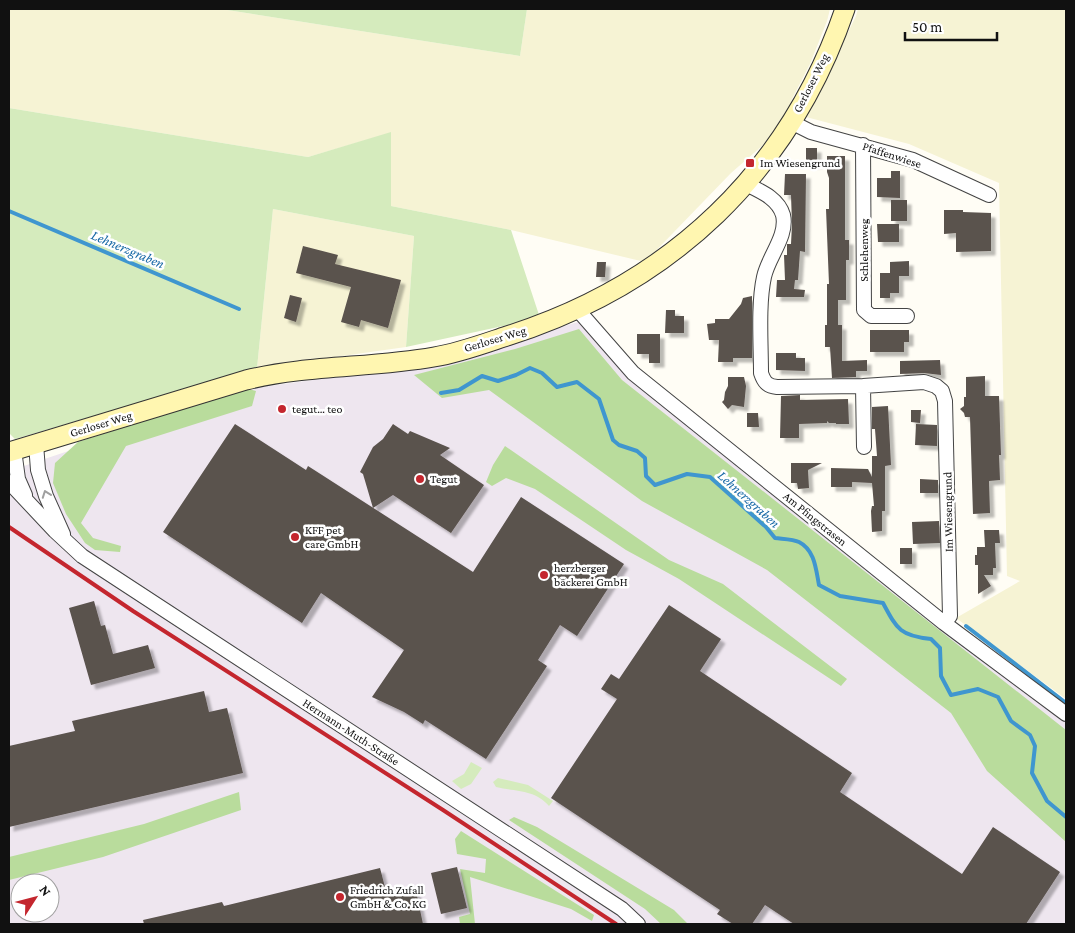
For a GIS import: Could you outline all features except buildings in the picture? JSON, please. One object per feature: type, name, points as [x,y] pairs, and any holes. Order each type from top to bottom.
[{"type":"street","name":"Gerloser Weg","points":[[12,451],[271,374],[436,357],[530,329],[577,309],[635,278],[670,255],[710,222],[746,184],[791,122],[820,68],[845,9]]},
{"type":"street","name":"Pfaffenwiese","points":[[791,122],[811,132],[913,160],[989,195]]},
{"type":"street","name":"Schlehenweg","points":[[863,145],[864,310],[871,316],[907,316]]},
{"type":"street","name":"Im Wiesengrund","points":[[746,184],[774,200],[780,206],[784,222],[782,233],[764,276],[761,373],[763,380],[769,386],[776,387],[862,386],[924,382],[936,386],[942,391],[945,401],[950,616],[944,622]]},
{"type":"street","name":"Am Pfingstrasen","points":[[577,309],[633,373],[944,622],[1066,714]]},
{"type":"street","points":[[862,386],[864,448]]},
{"type":"street","name":"Hermann-Muth-Straße","points":[[36,444],[38,470],[46,496],[65,539]]},
{"type":"street","name":"Hermann-Muth-Straße","points":[[12,451],[18,479],[28,502]]},
{"type":"street","name":"Hermann-Muth-Straße","points":[[9,482],[55,531],[82,556],[622,909],[638,924]]},
{"type":"shaded area","points":[[9,9],[221,9],[520,56],[527,9],[830,9],[810,64],[792,99],[788,114],[762,146],[731,173],[645,262],[511,230],[391,206],[390,133],[308,157],[9,108]]},
{"type":"shaded area","points":[[858,9],[1066,9],[1066,699],[956,618],[1020,581],[1007,576],[999,183],[909,144],[806,117]]},
{"type":"shaded area","points":[[273,209],[414,236],[406,347],[257,368]]},
{"type":"shaded area","points":[[581,321],[627,375],[1066,713],[1066,924],[9,924],[9,471],[255,388],[448,361]]},
{"type":"green space","points":[[221,9],[527,9],[520,56]]},
{"type":"green space","points":[[9,108],[308,157],[391,132],[391,206],[511,230],[540,318],[406,347],[414,236],[273,209],[257,368],[15,439],[9,433]]},
{"type":"green space","points":[[579,329],[622,380],[1066,730],[1066,842],[987,771],[951,713],[767,570],[642,501],[489,390],[442,398],[414,375],[515,349]]},
{"type":"green space","points":[[245,388],[256,391],[252,406],[126,446],[81,523],[93,538],[121,546],[120,552],[95,550],[85,543],[66,514],[53,483],[55,463],[78,442]]},
{"type":"green space","points":[[505,446],[669,560],[723,584],[847,679],[841,686],[679,579],[626,550],[535,489],[506,478],[492,486],[486,482],[493,465]]},
{"type":"green space","points":[[471,762],[482,768],[471,784],[461,789],[452,781],[464,774]]},
{"type":"green space","points":[[498,778],[528,785],[553,801],[549,806],[531,794],[496,787],[493,782]]},
{"type":"green space","points":[[239,792],[241,810],[103,857],[38,873],[10,873],[9,880],[9,857],[144,824]]},
{"type":"green space","points":[[514,817],[537,827],[674,910],[688,924],[661,924],[645,909],[509,820]]},
{"type":"green space","points":[[461,831],[594,915],[592,921],[571,909],[470,877],[475,924],[460,924],[459,917],[470,914],[460,869],[485,873],[486,859],[457,854],[455,839]]},
{"type":"waterway","name":"Lehnerzgraben","points":[[9,211],[239,309]]},
{"type":"waterway","name":"Lehnerzgraben","points":[[441,393],[459,390],[482,376],[498,381],[530,368],[542,373],[557,387],[577,382],[599,399],[613,440],[619,445],[637,451],[645,458],[646,476],[655,485],[687,474],[710,477],[766,527],[775,538],[794,540],[804,546],[812,555],[819,585],[840,596],[883,603],[901,630],[912,636],[931,639],[940,648],[941,676],[951,695],[978,689],[998,697],[1011,721],[1030,735],[1035,746],[1032,773],[1047,801],[1066,817]]},
{"type":"waterway","points":[[966,626],[1066,703]]},
{"type":"railway","points":[[9,527],[133,611],[443,810],[616,924]]},
{"type":"place","name":"Im Wiesengrund","points":[[750,163]]},
{"type":"place","name":"tegut… teo","points":[[282,409]]},
{"type":"place","name":"Tegut","points":[[420,479]]},
{"type":"place","name":"KFF pet care GmbH","points":[[295,537]]},
{"type":"place","name":"herzberger bäckerei GmbH","points":[[544,575]]},
{"type":"place","name":"Friedrich Zufall GmbH & Co. KG","points":[[340,897]]}]
